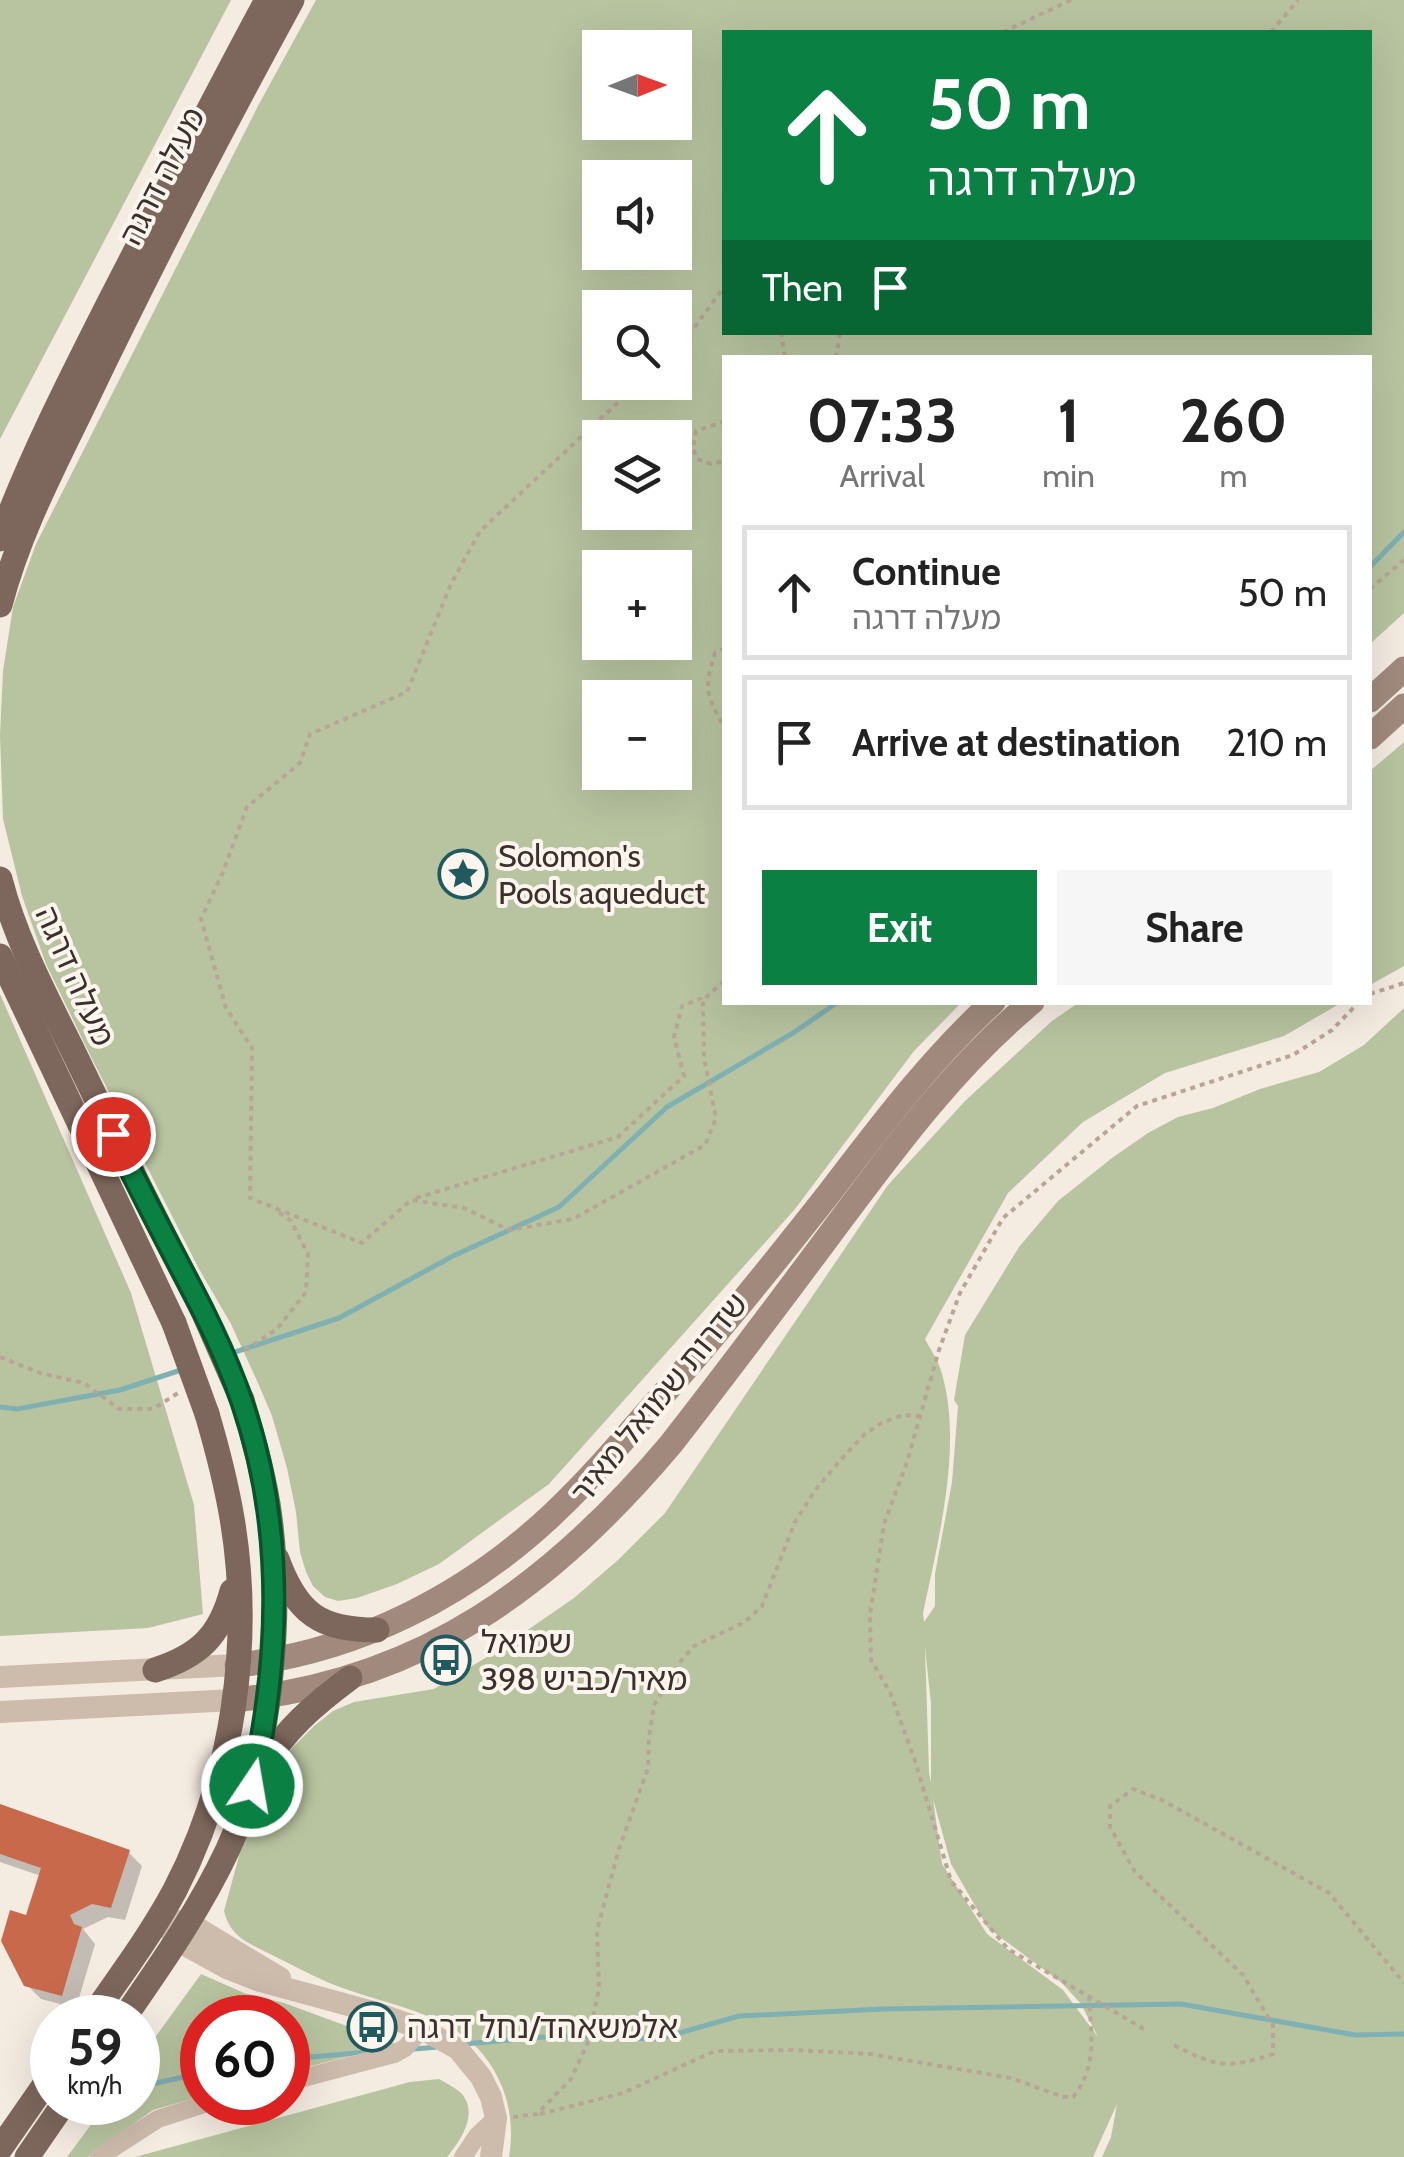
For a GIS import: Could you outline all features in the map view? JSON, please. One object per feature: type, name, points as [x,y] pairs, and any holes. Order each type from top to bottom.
[{"type":"main road","name":"מעלה דרגה","points":[[0,539],[72,377],[267,0]]},
{"type":"main road","name":"מעלה דרגה","points":[[0,605],[20,542],[95,381],[292,0]]},
{"type":"main road","points":[[1372,698],[1404,669]]},
{"type":"main road","points":[[1372,736],[1404,706]]},
{"type":"main road","name":"מעלה דרגה","points":[[0,879],[29,961],[202,1309],[242,1400],[257,1448],[272,1543],[274,1621],[268,1697],[252,1786]]},
{"type":"main road","name":"מעלה דרגה","points":[[0,956],[174,1324],[223,1471],[238,1567],[234,1700],[228,1747],[216,1792],[183,1872],[159,1917],[106,1995]]},
{"type":"main road","name":"שדרות שמואל מאיר","points":[[237,1665],[304,1655],[377,1630],[434,1602],[552,1514],[702,1351],[929,1065],[990,1005]]},
{"type":"main road","name":"שדרות שמואל מאיר","points":[[234,1700],[306,1690],[382,1666],[481,1618],[543,1574],[600,1524],[671,1444],[886,1160],[979,1050],[1029,1005]]},
{"type":"main road","points":[[272,1543],[291,1590],[313,1615],[335,1627],[377,1630]]},
{"type":"main road","points":[[155,1670],[176,1664],[211,1638],[223,1619],[238,1567]]},
{"type":"main road","points":[[140,1995],[183,1932],[228,1848],[252,1786],[286,1732],[350,1678]]},
{"type":"main road","points":[[0,2149],[30,2106]]},
{"type":"main road","points":[[27,2157],[49,2125]]},
{"type":"street","name":"שדרות שמואל מאיר","points":[[0,1678],[237,1665]]},
{"type":"street","name":"שדרות שמואל מאיר","points":[[0,1712],[234,1700]]},
{"type":"street","points":[[159,1917],[183,1932],[204,1957],[244,1975],[422,2029],[458,2049],[471,2062],[491,2097],[496,2118],[491,2157]]},
{"type":"street","points":[[310,2076],[394,2054],[422,2029]]},
{"type":"street","points":[[100,2157],[158,2119],[180,2112]]},
{"type":"street","points":[[463,2157],[476,2136],[496,2118]]},
{"type":"path","points":[[1007,30],[1071,0]]},
{"type":"path","points":[[1273,30],[1298,0]]},
{"type":"path","points":[[692,328],[722,290]]},
{"type":"path","points":[[621,400],[480,531],[451,584],[406,692],[310,734],[300,764],[247,807],[223,872],[200,919],[226,1008],[252,1048],[250,1198],[362,1243],[411,1200],[618,1137],[684,1076],[674,1038],[682,1006],[709,995]]},
{"type":"path","points":[[722,422],[696,431],[693,448],[697,459],[711,464],[722,462]]},
{"type":"path","points":[[1372,587],[1404,560]]},
{"type":"path","points":[[722,650],[715,653],[707,677],[708,699],[722,724]]},
{"type":"path","points":[[411,1200],[464,1208],[510,1230],[573,1219],[705,1145],[716,1118],[704,1058],[703,1000],[722,982]]},
{"type":"path","points":[[1372,993],[1404,984]]},
{"type":"path","points":[[1144,2028],[1008,1949],[951,1881],[890,1692],[870,1660],[870,1615],[884,1524],[960,1293],[1004,1218],[1137,1106],[1293,1055],[1332,1030],[1356,1005]]},
{"type":"path","points":[[232,1358],[277,1329],[306,1292],[308,1254],[291,1221],[270,1206]]},
{"type":"path","points":[[0,1357],[40,1373],[84,1382],[120,1409],[154,1409],[185,1388]]},
{"type":"path","points":[[537,2114],[571,2079],[586,2044],[599,1989],[596,1930],[619,1848],[648,1768],[654,1705],[694,1646],[745,1622],[762,1606],[795,1522],[844,1455],[883,1422],[904,1415],[920,1416]]},
{"type":"path","points":[[1174,2045],[1210,2063],[1247,2063],[1273,2054],[1273,2024],[1243,1974],[1134,1872],[1110,1827],[1110,1806],[1133,1789],[1162,1800],[1329,1893],[1404,1982]]},
{"type":"path","points":[[496,2118],[537,2114],[623,2093],[716,2051],[870,2054],[1011,2078],[1063,2097],[1073,2096],[1088,2074],[1092,2051],[1089,1997]]},
{"type":"green space","points":[[0,0],[231,0],[0,439]]},
{"type":"green space","points":[[316,0],[1404,0],[1404,613],[1372,642],[1372,355],[722,355],[722,1005],[959,1005],[914,1051],[795,1209],[549,1484],[439,1564],[397,1584],[338,1601],[325,1597],[313,1586],[300,1552],[287,1468],[272,1416],[231,1324],[199,1269],[46,964],[22,896],[3,819],[3,671],[13,607],[36,544],[259,104]]},
{"type":"green space","points":[[1404,742],[1404,966],[1372,984],[1372,769]]},
{"type":"green space","points":[[0,994],[131,1293],[194,1505],[203,1614],[148,1628],[0,1636]]},
{"type":"green space","points":[[1075,1005],[1338,1005],[1284,1036],[1165,1073],[1083,1122],[1008,1193],[925,1339],[942,1374],[950,1431],[946,1494],[924,1622],[935,1606],[935,1574],[952,1482],[958,1406],[954,1400],[965,1335],[1019,1247],[1058,1201],[1148,1133],[1178,1117],[1319,1072],[1364,1045],[1404,1008],[1404,2157],[1102,2157],[1111,2137],[1117,2104],[1093,2157],[509,2157],[511,2123],[506,2097],[489,2063],[472,2043],[429,2017],[313,1976],[249,1943],[231,1927],[224,1911],[254,1801],[265,1780],[294,1746],[333,1711],[354,1702],[434,1689],[574,1598],[618,1560],[665,1513],[888,1185],[966,1100],[1052,1021]],"holes":[[[925,1647],[931,1704],[931,1783]],[[933,1799],[951,1864],[988,1928],[1062,1983],[1081,2004],[1098,2037],[1063,1990],[987,1934],[942,1864]]]},
{"type":"green space","points":[[201,1974],[252,1995],[186,1995]]},
{"type":"green space","points":[[180,2003],[180,2102],[160,2108],[160,2031]]},
{"type":"green space","points":[[310,2013],[396,2044],[310,2066]]},
{"type":"green space","points":[[439,2079],[466,2100],[466,2126],[447,2157],[135,2157],[252,2125],[310,2125],[310,2109],[410,2082]]},
{"type":"green space","points":[[91,2125],[132,2125],[88,2157],[67,2157]]},
{"type":"building","points":[[0,1804],[130,1850],[111,1908],[92,1904],[70,1915],[74,1924],[82,1927],[62,1995],[24,1986],[1,1941],[10,1910],[26,1915],[41,1868],[0,1854]]},
{"type":"waterway","points":[[1372,565],[1404,532]]},
{"type":"waterway","points":[[232,1353],[339,1318],[453,1256],[559,1207],[667,1107],[834,1005]]},
{"type":"waterway","points":[[0,1407],[17,1409],[120,1390],[184,1369]]},
{"type":"waterway","points":[[464,2044],[556,2036],[658,2039],[739,2016],[883,2009],[1181,2004],[1355,2035],[1404,2034]]},
{"type":"waterway","points":[[414,2049],[438,2047]]},
{"type":"waterway","points":[[310,2057],[368,2052]]},
{"type":"waterway","points":[[160,2082],[180,2078]]},
{"type":"place","name":"Solomon's Pools aqueduct","points":[[463,874]]},
{"type":"place","name":"שמואל מאיר/כביש 398","points":[[446,1660]]},
{"type":"place","name":"אלמשאהד/נחל דרגה","points":[[372,2027]]},
{"type":"route","points":[[113,1134],[223,1352],[257,1448],[272,1543],[274,1621],[268,1697],[252,1786]]}]
